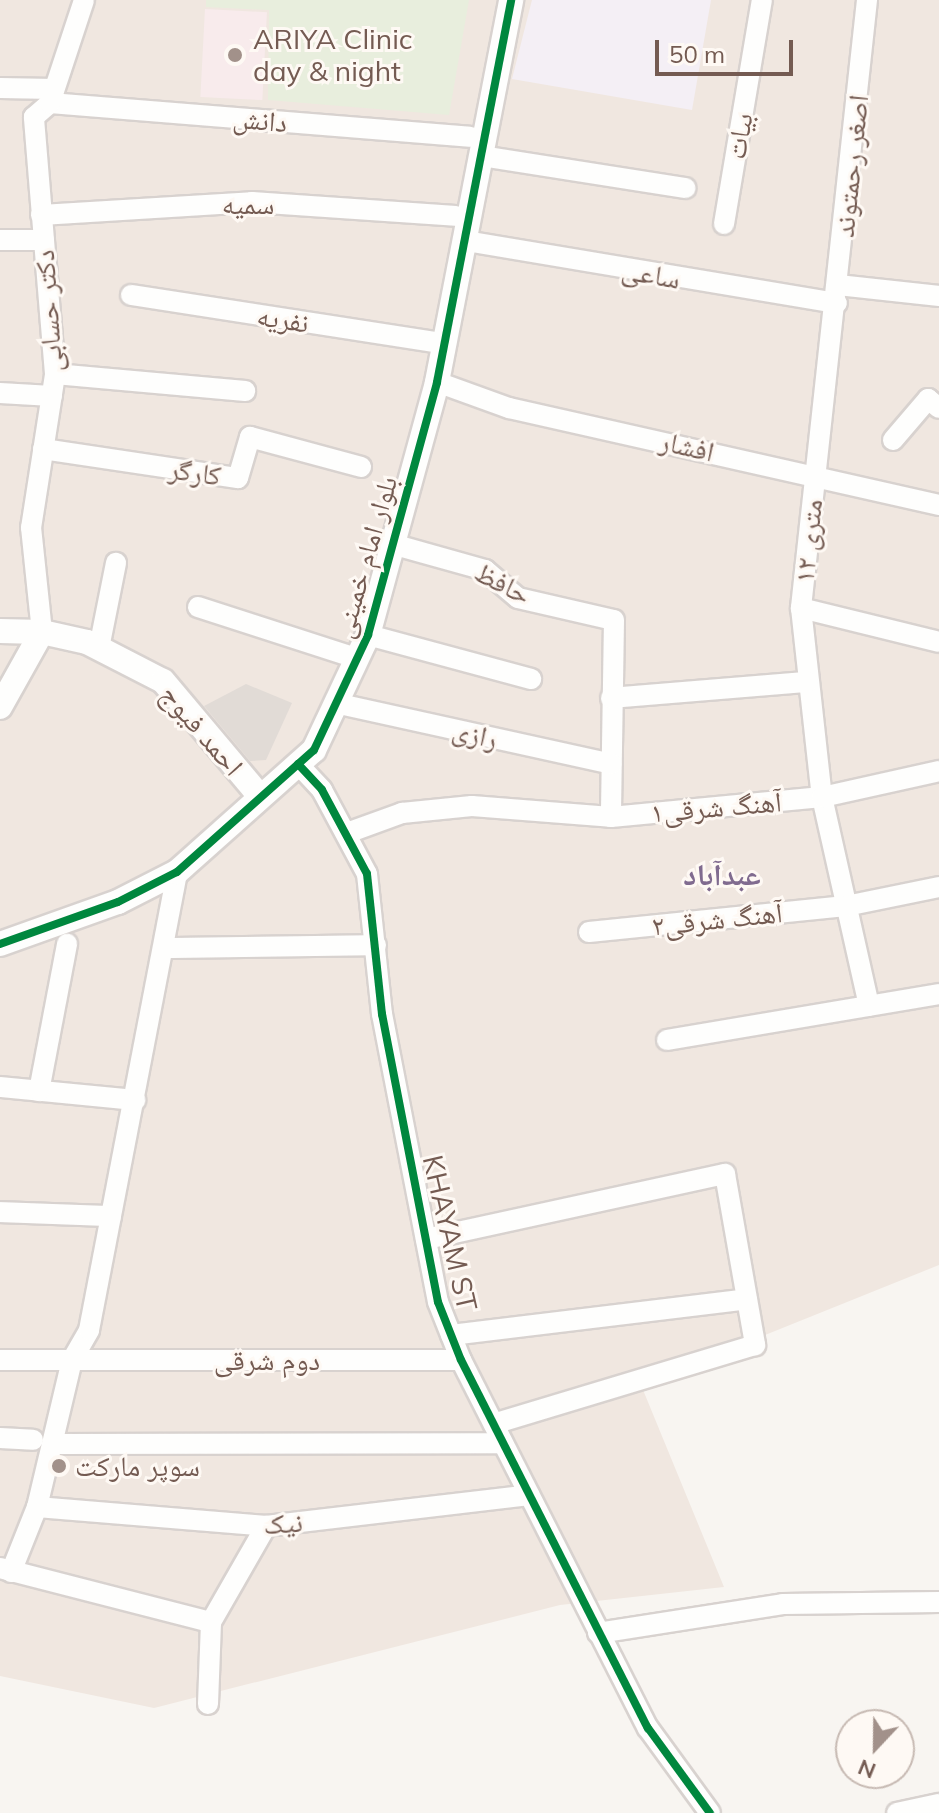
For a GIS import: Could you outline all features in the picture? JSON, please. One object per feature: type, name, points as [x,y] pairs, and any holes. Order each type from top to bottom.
[{"type":"street","name":"دکتر حسابی","points":[[42,632],[31,528],[55,374],[34,117],[52,96],[84,0]]},
{"type":"street","name":"بلوار امام خمینی","points":[[0,944],[118,902],[177,872],[259,795],[314,750],[339,704],[368,635],[437,382],[466,241],[497,0]]},
{"type":"street","name":"بلوار امام خمینی","points":[[298,764],[347,655],[434,342],[456,216],[511,0]]},
{"type":"street","name":"بیات","points":[[724,224],[762,0]]},
{"type":"street","name":"اصغر رحمتوند","points":[[838,294],[867,0]]},
{"type":"street","name":"دانش","points":[[0,88],[476,146],[686,188]]},
{"type":"street","name":"سمیه","points":[[41,215],[252,202],[456,216]]},
{"type":"street","points":[[0,240],[44,240]]},
{"type":"street","name":"ساعی","points":[[466,241],[838,294],[939,296]]},
{"type":"street","name":"۱۲ متری","points":[[838,294],[801,608],[822,797],[869,1006]]},
{"type":"street","name":"نفریه","points":[[131,295],[434,342]]},
{"type":"street","points":[[55,374],[245,391]]},
{"type":"street","name":"افشار","points":[[437,382],[509,408],[939,505]]},
{"type":"street","points":[[0,393],[52,396]]},
{"type":"street","points":[[893,440],[928,399],[939,408]]},
{"type":"street","name":"کارگر","points":[[43,449],[238,478],[250,437],[361,467]]},
{"type":"street","name":"حافظ","points":[[392,544],[485,570],[518,598],[614,620],[611,698]]},
{"type":"street","points":[[99,648],[116,563]]},
{"type":"street","points":[[198,607],[347,655]]},
{"type":"street","points":[[801,608],[939,642]]},
{"type":"street","name":"احمد فیوج","points":[[0,631],[42,632],[99,648],[163,681],[259,795]]},
{"type":"street","points":[[0,707],[42,632]]},
{"type":"street","points":[[368,635],[531,679]]},
{"type":"street","points":[[611,817],[611,698],[807,682]]},
{"type":"street","name":"رازی","points":[[339,704],[611,764]]},
{"type":"street","name":"KHAYAM ST","points":[[298,764],[322,790],[367,874],[382,1014],[438,1302],[461,1360],[648,1728],[710,1813]]},
{"type":"street","name":"آهنگ شرقی۱","points":[[347,833],[402,813],[472,806],[611,817],[822,797],[939,771]]},
{"type":"street","points":[[177,872],[165,948],[89,1330],[72,1360],[43,1442],[37,1507],[6,1570],[211,1622]]},
{"type":"street","name":"آهنگ شرقی۲","points":[[589,932],[846,906],[939,887]]},
{"type":"street","points":[[39,1091],[67,944]]},
{"type":"street","points":[[165,948],[376,945]]},
{"type":"street","points":[[667,1040],[939,994]]},
{"type":"street","points":[[0,1087],[135,1100]]},
{"type":"street","points":[[426,1239],[725,1174],[755,1345],[494,1424]]},
{"type":"street","points":[[0,1212],[111,1216]]},
{"type":"street","points":[[451,1335],[747,1299]]},
{"type":"street","name":"دوم شرقی","points":[[0,1360],[461,1360]]},
{"type":"street","points":[[0,1438],[43,1442],[503,1443]]},
{"type":"street","name":"نیک","points":[[37,1507],[266,1526],[529,1495]]},
{"type":"street","points":[[208,1704],[211,1622],[266,1526]]},
{"type":"street","points":[[598,1633],[753,1606],[939,1602]]},
{"type":"street","points":[[897,1813],[939,1804]]},
{"type":"shaded area","points":[[0,0],[939,0],[939,1265],[641,1385],[724,1587],[560,1605],[154,1708],[0,1676]]},
{"type":"shaded area","points":[[532,0],[711,0],[692,110],[512,79]]},
{"type":"shaded area","name":"ARIYA Clinic day & night","points":[[205,9],[267,12],[262,100],[200,97]]},
{"type":"green space","points":[[206,0],[469,0],[449,115],[268,100],[269,10],[206,7]]},
{"type":"building","points":[[246,684],[292,703],[266,760],[250,761],[204,706]]},
{"type":"cycle path","points":[[0,944],[118,902],[177,872],[314,750],[368,635],[437,382],[511,0]]},
{"type":"cycle path","points":[[298,764],[322,790],[367,874],[382,1014],[438,1302],[461,1360],[648,1728],[710,1813]]},
{"type":"place","name":"ARIYA Clinic day & night","points":[[235,55]]},
{"type":"place","name":"سوپر مارکت","points":[[59,1466]]},
{"type":"district","name":"عبدآباد","points":[[722,874]]}]
